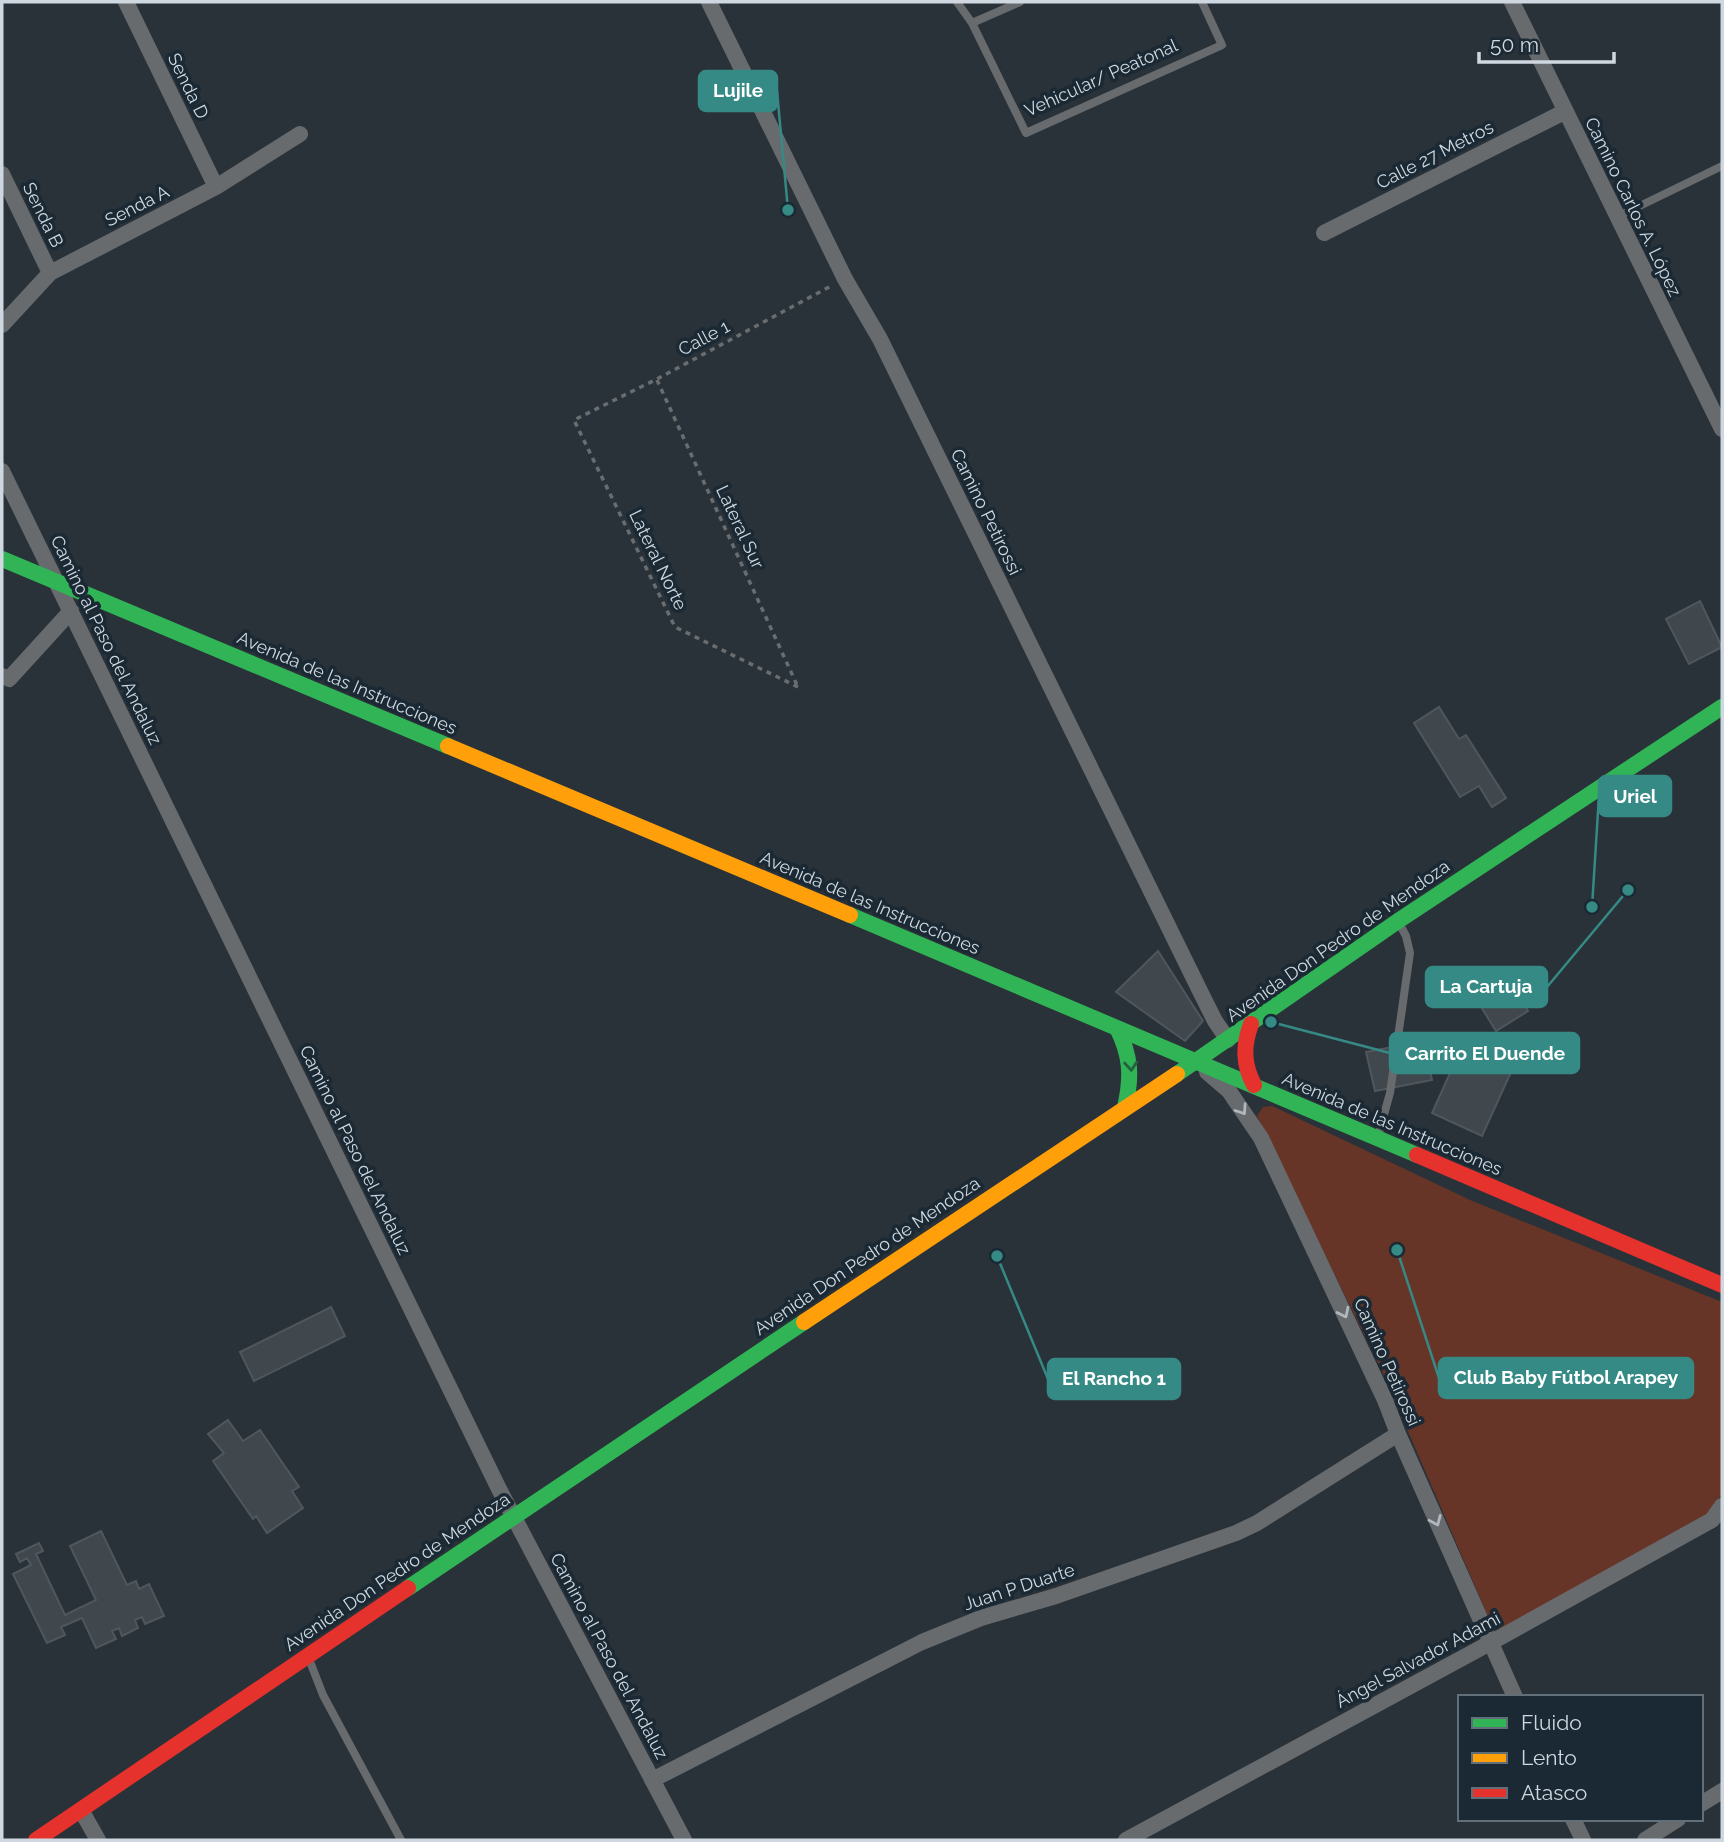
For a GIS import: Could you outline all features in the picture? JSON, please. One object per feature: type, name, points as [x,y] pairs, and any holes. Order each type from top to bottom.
[{"type":"main road","name":"Avenida de las Instrucciones","points":[[2,559],[1254,1085],[1722,1285]]},
{"type":"main road","name":"Avenida Don Pedro de Mendoza","points":[[36,1840],[513,1516],[1228,1040],[1398,921],[1722,707]]},
{"type":"main road","points":[[1251,1024],[1244,1044],[1243,1059],[1254,1085]]},
{"type":"main road","points":[[1117,1028],[1129,1051],[1133,1070],[1125,1107]]},
{"type":"street","name":"Senda D","points":[[126,2],[216,187]]},
{"type":"street","name":"Camino Petirossi","points":[[709,2],[845,279],[880,340],[1200,990],[1228,1040]]},
{"type":"street","name":"Camino Carlos A. López","points":[[1512,2],[1722,429]]},
{"type":"street","name":"Calle 27 Metros","points":[[1324,233],[1564,112]]},
{"type":"street","name":"Senda A","points":[[2,324],[50,273],[216,187],[300,134]]},
{"type":"street","name":"Senda B","points":[[2,174],[50,273]]},
{"type":"street","name":"Camino al Paso del Andaluz","points":[[2,471],[513,1516],[684,1840]]},
{"type":"street","points":[[6,677],[71,611]]},
{"type":"street","name":"Camino Petirossi","points":[[1195,1061],[1229,1091],[1261,1139],[1385,1400],[1515,1695]]},
{"type":"street","name":"Juan P Duarte","points":[[652,1780],[954,1628],[1056,1596],[1236,1533],[1398,1434]]},
{"type":"street","name":"Ángel Salvador Adami","points":[[1126,1840],[1712,1520],[1722,1506]]},
{"type":"street","points":[[1703,1803],[1722,1791]]},
{"type":"street","points":[[81,1810],[98,1840]]},
{"type":"street","points":[[1574,1821],[1583,1840]]},
{"type":"street","points":[[1645,1840],[1675,1821]]},
{"type":"lane","name":"Vehicular/ Peatonal","points":[[957,2],[972,23],[1026,133],[1222,45],[1202,2]]},
{"type":"lane","points":[[972,23],[1020,2]]},
{"type":"lane","points":[[1617,217],[1722,166]]},
{"type":"lane","points":[[1377,1139],[1390,1093],[1410,953],[1406,936],[1398,921]]},
{"type":"lane","points":[[307,1656],[323,1695],[401,1840]]},
{"type":"path","name":"Calle 1","points":[[574,420],[845,279]]},
{"type":"path","name":"Lateral Sur","points":[[657,379],[798,687]]},
{"type":"path","name":"Lateral Norte","points":[[574,420],[675,627],[798,687]]},
{"type":"shaded area","points":[[1272,1106],[1470,1200],[1722,1302],[1722,1493],[1708,1516],[1501,1629],[1490,1621],[1382,1371],[1257,1116],[1263,1107]]},
{"type":"building","points":[[1700,601],[1722,647],[1689,664],[1666,619]]},
{"type":"building","points":[[1439,707],[1459,739],[1466,735],[1506,798],[1492,807],[1479,786],[1460,797],[1414,723]]},
{"type":"building","points":[[1158,951],[1203,1021],[1185,1041],[1116,992]]},
{"type":"building","points":[[1507,977],[1528,1011],[1496,1031],[1475,997]]},
{"type":"building","points":[[1424,1041],[1432,1080],[1375,1091],[1366,1052]]},
{"type":"building","points":[[1517,1059],[1482,1136],[1432,1113],[1455,1062]]},
{"type":"building","points":[[331,1307],[345,1336],[254,1381],[240,1352]]},
{"type":"building","points":[[228,1420],[243,1441],[260,1430],[299,1487],[292,1491],[303,1508],[267,1533],[256,1516],[253,1519],[213,1461],[224,1453],[208,1434]]},
{"type":"building","points":[[101,1531],[127,1585],[136,1581],[139,1589],[149,1584],[164,1616],[145,1624],[142,1617],[135,1620],[138,1628],[122,1636],[119,1628],[112,1631],[116,1639],[96,1648],[82,1618],[61,1627],[65,1635],[47,1643],[13,1574],[31,1565],[27,1558],[20,1562],[16,1554],[39,1543],[43,1551],[36,1554],[65,1615],[96,1600],[70,1546]]},
{"type":"traffic: fast","points":[[2,559],[448,746]]},
{"type":"traffic: fast","points":[[1177,1074],[1398,921],[1722,707]]},
{"type":"traffic: fast","points":[[850,915],[1417,1155]]},
{"type":"traffic: fast","points":[[1117,1028],[1129,1067],[1125,1107]]},
{"type":"traffic: fast","points":[[408,1588],[804,1322]]},
{"type":"traffic: slow","points":[[448,746],[850,915]]},
{"type":"traffic: slow","points":[[804,1322],[1177,1074]]},
{"type":"traffic: jam","points":[[1251,1024],[1245,1055],[1254,1085]]},
{"type":"traffic: jam","points":[[1417,1155],[1722,1285]]},
{"type":"traffic: jam","points":[[36,1840],[408,1588]]},
{"type":"place","name":"Lujile","points":[[788,210]]},
{"type":"place","name":"La Cartuja","points":[[1628,890]]},
{"type":"place","name":"Uriel","points":[[1592,907]]},
{"type":"place","name":"Carrito El Duende","points":[[1271,1022]]},
{"type":"place","name":"Club Baby Fútbol Arapey","points":[[1397,1250]]},
{"type":"place","name":"El Rancho 1","points":[[997,1256]]}]
